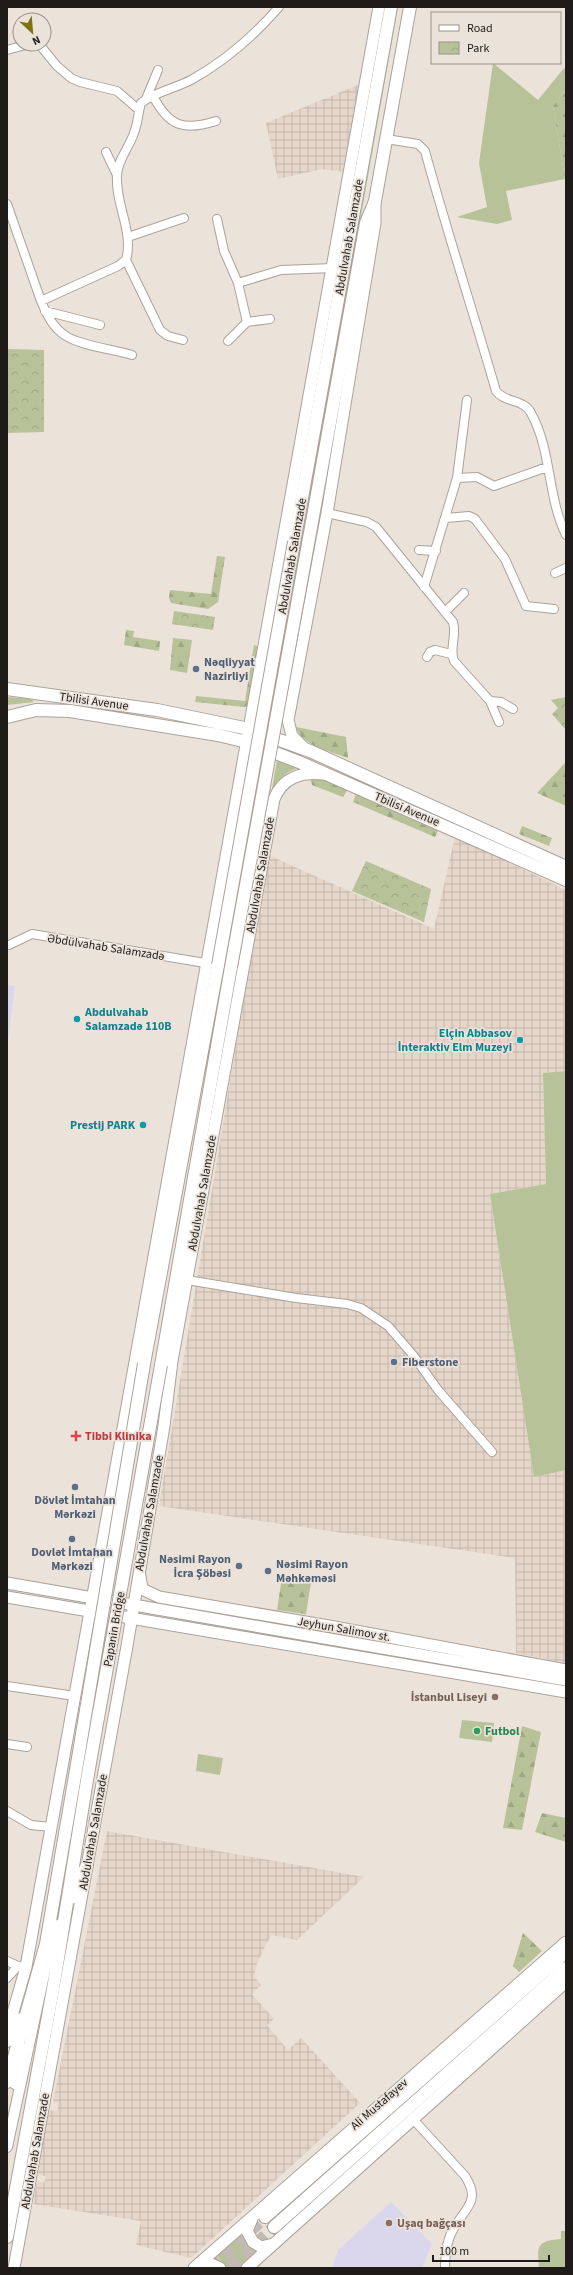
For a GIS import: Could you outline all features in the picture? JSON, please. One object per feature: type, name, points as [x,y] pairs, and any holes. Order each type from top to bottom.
[{"type":"main road","name":"Abdulvahab Salamzade","points":[[247,742],[379,7]]},
{"type":"main road","name":"Abdulvahab Salamzade","points":[[144,1364],[218,965],[391,7]]},
{"type":"main road","name":"Abdulvahab Salamzade","points":[[161,1365],[231,967],[366,223],[375,201],[410,7]]},
{"type":"main road","name":"Abdulvahab Salamzade","points":[[310,751],[299,744],[289,730],[288,720],[327,513],[376,223],[375,201]]},
{"type":"main road","points":[[260,670],[264,685],[275,693],[287,690],[296,676]]},
{"type":"main road","name":"Tbilisi Avenue","points":[[7,689],[157,710],[228,723],[249,729],[310,751],[566,867]]},
{"type":"main road","points":[[7,695],[131,710],[157,710]]},
{"type":"main road","points":[[7,712],[36,710]]},
{"type":"main road","name":"Tbilisi Avenue","points":[[7,717],[36,710],[70,711],[226,737],[247,742],[329,775],[566,880]]},
{"type":"main road","points":[[7,2033],[51,1828],[155,1255],[205,963],[247,742]]},
{"type":"main road","name":"Abdulvahab Salamzade","points":[[14,2268],[70,1967],[87,1864],[132,1618],[180,1314],[270,818],[277,792],[287,780],[304,773],[329,775]]},
{"type":"main road","points":[[234,808],[245,794],[256,791],[266,797],[270,818]]},
{"type":"main road","points":[[155,1255],[167,1238]]},
{"type":"main road","points":[[183,1239],[190,1261]]},
{"type":"main road","points":[[145,1308],[150,1331]]},
{"type":"main road","points":[[166,1334],[180,1314]]},
{"type":"main road","name":"Papanin Bridge","points":[[46,1944],[144,1364]]},
{"type":"main road","name":"Papanin Bridge","points":[[88,1774],[161,1365]]},
{"type":"main road","points":[[99,1565],[100,1572],[104,1579],[123,1583],[131,1582],[140,1569]]},
{"type":"main road","name":"Jeyhun Salimov st.","points":[[140,1569],[142,1589],[152,1596],[566,1670]]},
{"type":"main road","points":[[7,1582],[93,1597]]},
{"type":"main road","points":[[7,1597],[90,1611]]},
{"type":"main road","name":"Jeyhun Salimov st.","points":[[93,1597],[566,1680]]},
{"type":"main road","points":[[183,1614],[205,1605],[221,1620]]},
{"type":"main road","name":"Jeyhun Salimov st.","points":[[90,1611],[566,1692]]},
{"type":"main road","points":[[85,1638],[90,1631],[97,1627],[120,1631],[126,1638],[127,1646]]},
{"type":"main road","points":[[377,1646],[415,1642]]},
{"type":"main road","name":"Abdulvahab Salamzade","points":[[7,2237],[53,1989],[88,1774]]},
{"type":"main road","points":[[64,1914],[87,1864]]},
{"type":"main road","name":"Ali Mustafayev","points":[[259,2217],[566,1942]]},
{"type":"main road","points":[[11,2044],[46,1944]]},
{"type":"main road","name":"Ali Mustafayev","points":[[196,2268],[259,2217],[566,1952]]},
{"type":"main road","points":[[7,2082],[11,2044],[18,2016],[22,1966]]},
{"type":"main road","name":"Ali Mustafayev","points":[[274,2227],[566,1968]]},
{"type":"main road","points":[[18,2016],[34,1980]]},
{"type":"main road","points":[[247,2268],[412,2118],[566,1982]]},
{"type":"main road","points":[[259,2217],[247,2231],[253,2242],[261,2247],[277,2242]]},
{"type":"main road","points":[[196,2268],[209,2263],[220,2268]]},
{"type":"street","points":[[40,301],[118,266],[126,260],[129,251],[128,237],[118,200],[117,175],[120,161],[134,134],[141,103],[191,80],[239,48],[279,7]]},
{"type":"street","points":[[46,52],[57,66],[71,78],[80,82],[113,90],[139,110]]},
{"type":"street","points":[[149,98],[158,70]]},
{"type":"street","points":[[149,98],[176,124],[194,127],[216,121]]},
{"type":"street","points":[[386,139],[418,144],[422,146],[425,151],[444,221],[496,391],[504,398],[521,403],[531,412],[543,442],[557,515],[566,535]]},
{"type":"street","points":[[106,152],[117,175]]},
{"type":"street","points":[[7,204],[40,301],[45,311],[58,329],[67,337],[132,355]]},
{"type":"street","points":[[128,237],[184,218]]},
{"type":"street","points":[[217,218],[224,250],[238,283],[247,322]]},
{"type":"street","points":[[126,260],[160,330],[168,336],[183,340]]},
{"type":"street","points":[[238,283],[282,270],[333,268]]},
{"type":"street","points":[[45,311],[100,325]]},
{"type":"street","points":[[228,341],[247,322],[270,319]]},
{"type":"street","points":[[424,587],[457,478],[467,400]]},
{"type":"street","points":[[457,478],[477,477],[494,486],[547,468]]},
{"type":"street","points":[[327,513],[367,522],[376,527],[453,622],[456,632],[451,654],[454,661],[490,701],[499,722]]},
{"type":"street","points":[[446,518],[469,516],[475,519],[505,559],[526,606],[554,609]]},
{"type":"street","points":[[419,550],[436,551]]},
{"type":"street","points":[[555,573],[566,568]]},
{"type":"street","points":[[445,612],[464,593]]},
{"type":"street","points":[[427,657],[430,652],[435,650],[451,654]]},
{"type":"street","points":[[490,701],[501,702],[513,709]]},
{"type":"street","name":"Əbdülvahab Salamzadə","points":[[9,945],[32,934],[205,963]]},
{"type":"street","points":[[187,1280],[296,1298],[347,1304],[361,1308],[388,1326],[413,1355],[438,1390],[492,1452]]},
{"type":"street","points":[[7,1686],[75,1696]]},
{"type":"street","points":[[7,1744],[27,1747]]},
{"type":"street","points":[[7,1811],[31,1825],[51,1828]]},
{"type":"street","points":[[7,2147],[49,1952],[64,1914]]},
{"type":"street","points":[[7,2133],[9,2114],[25,2032],[46,1944]]},
{"type":"street","points":[[7,1961],[22,1966]]},
{"type":"street","points":[[7,1978],[22,1966]]},
{"type":"street","points":[[412,2118],[465,2176],[471,2185],[472,2198],[451,2235],[445,2257],[445,2268]]},
{"type":"shaded area","points":[[360,84],[345,172],[322,169],[278,179],[266,123]]},
{"type":"shaded area","points":[[455,837],[566,890],[566,1071],[543,1073],[546,1184],[490,1194],[534,1476],[566,1470],[566,1663],[516,1653],[515,1558],[159,1506],[268,855],[434,929]]},
{"type":"shaded area","points":[[7,985],[15,986],[8,1040],[7,1039]]},
{"type":"shaded area","points":[[107,1831],[364,1877],[297,1940],[271,1935],[257,1963],[254,1976],[261,1985],[252,1994],[274,2019],[267,2025],[288,2050],[301,2038],[360,2103],[191,2258],[136,2245],[141,2221],[33,2204],[37,2181],[44,2183],[45,2180],[45,2176],[38,2174],[48,2110],[57,2111],[58,2107],[58,2103],[53,2102]]},
{"type":"shaded area","name":"Uşaq bağçası","points":[[391,2202],[432,2244],[422,2268],[332,2268],[338,2250]]},
{"type":"green space","points":[[396,7],[398,7],[281,668],[277,667]]},
{"type":"green space","points":[[493,64],[538,100],[564,68],[566,70],[566,89],[553,106],[565,179],[506,191],[512,220],[497,224],[457,217],[487,207],[479,163]]},
{"type":"green space","points":[[566,89],[566,185],[553,106]]},
{"type":"green space","points":[[7,349],[44,350],[44,432],[7,433]]},
{"type":"green space","points":[[217,556],[225,557],[218,602],[208,609],[171,603],[169,598],[170,590],[211,594]]},
{"type":"green space","points":[[174,611],[215,617],[213,630],[172,624]]},
{"type":"green space","points":[[126,630],[134,631],[133,637],[160,641],[159,651],[124,645]]},
{"type":"green space","points":[[173,638],[192,640],[187,673],[170,670]]},
{"type":"green space","points":[[254,645],[259,647],[248,706],[244,707],[195,702],[196,696],[245,701]]},
{"type":"green space","points":[[7,697],[31,699],[34,702],[7,705]]},
{"type":"green space","points":[[566,697],[566,730],[552,714],[558,708],[551,700]]},
{"type":"green space","points":[[296,727],[346,737],[348,758],[310,743],[299,734]]},
{"type":"green space","points":[[277,760],[298,768],[284,775],[271,794]]},
{"type":"green space","points":[[566,762],[566,806],[537,793]]},
{"type":"green space","points":[[310,778],[322,779],[347,790],[343,797],[312,785]]},
{"type":"green space","points":[[356,794],[438,831],[435,837],[353,802]]},
{"type":"green space","points":[[522,826],[552,838],[549,846],[519,834]]},
{"type":"green space","points":[[366,861],[431,889],[424,922],[352,891]]},
{"type":"green space","points":[[566,1071],[566,1470],[534,1477],[490,1194],[546,1184],[543,1073]]},
{"type":"green space","points":[[282,1577],[311,1582],[306,1614],[277,1610]]},
{"type":"green space","name":"Futbol","points":[[462,1720],[494,1723],[492,1742],[459,1738]]},
{"type":"green space","points":[[522,1726],[541,1732],[522,1830],[503,1828]]},
{"type":"green space","points":[[198,1754],[223,1758],[220,1775],[196,1771]]},
{"type":"green space","points":[[542,1813],[566,1818],[566,1842],[535,1832]]},
{"type":"green space","points":[[523,1933],[542,1951],[519,1972],[513,1966]]},
{"type":"green space","points":[[561,2231],[566,2231],[566,2268],[539,2268],[538,2254],[540,2246],[547,2241],[561,2239]]},
{"type":"green space","points":[[241,2234],[258,2252],[241,2268],[227,2268],[217,2256]]},
{"type":"tunnel","points":[[211,2268],[265,2217]]},
{"type":"tunnel","points":[[230,2268],[274,2227]]},
{"type":"place","name":"Nəqliyyat Nazirliyi","points":[[196,669]]},
{"type":"place","name":"Abdulvahab Salamzadə 110B","points":[[77,1019]]},
{"type":"place","name":"Elçin Abbasov İnteraktiv Elm Muzeyi","points":[[520,1040]]},
{"type":"place","name":"Prestij PARK","points":[[143,1125]]},
{"type":"place","name":"Fiberstone","points":[[394,1362]]},
{"type":"place","name":"Tibbi Klinika","points":[[76,1436]]},
{"type":"place","name":"Dövlət İmtahan Mərkəzi","points":[[75,1487]]},
{"type":"place","name":"Dovlət İmtahan Mərkəzi","points":[[72,1539]]},
{"type":"place","name":"Nəsimi Rayon İcra Şöbəsi","points":[[239,1566]]},
{"type":"place","name":"Nəsimi Rayon Məhkəməsi","points":[[268,1571]]},
{"type":"place","name":"İstanbul Liseyi","points":[[495,1697]]},
{"type":"place","name":"Futbol","points":[[477,1731]]},
{"type":"place","name":"Uşaq bağçası","points":[[389,2223]]}]
